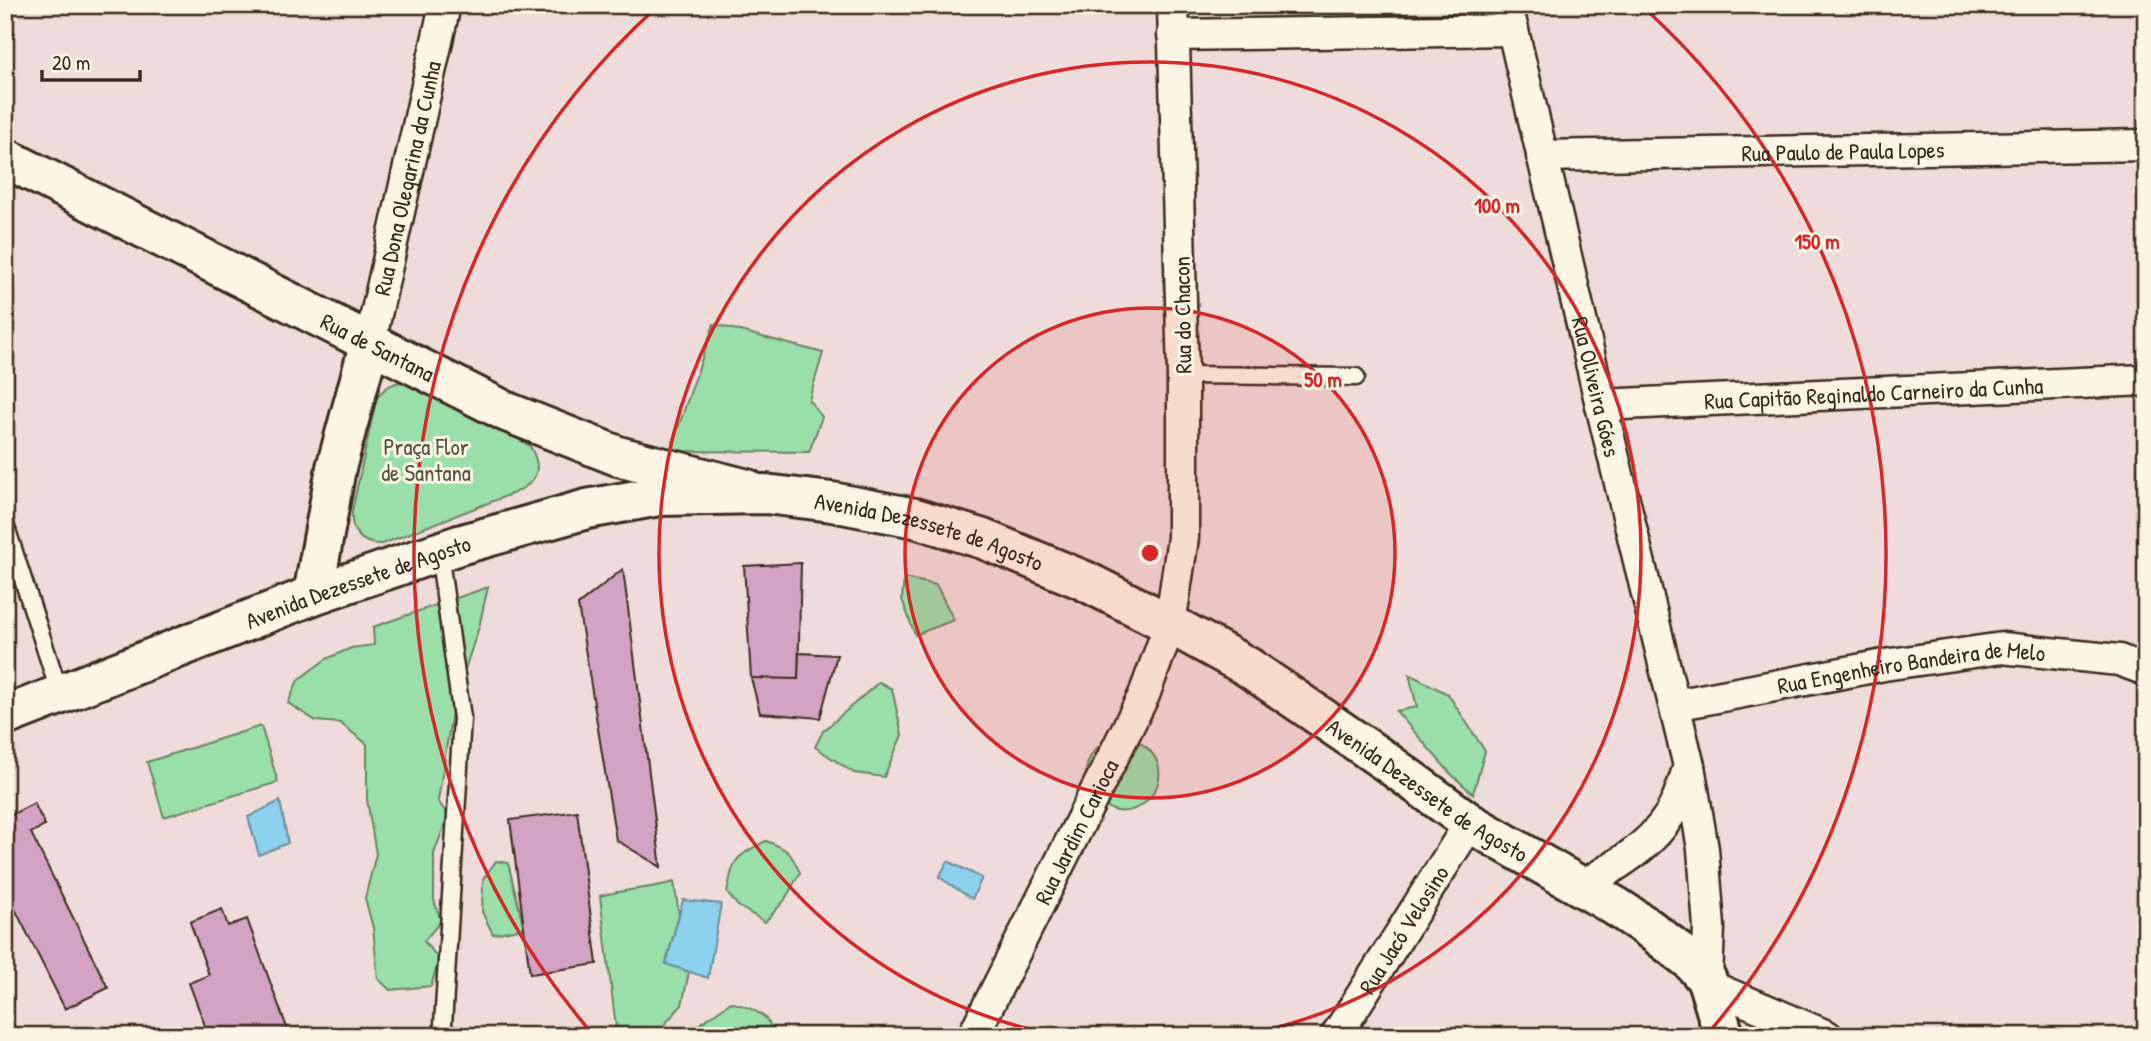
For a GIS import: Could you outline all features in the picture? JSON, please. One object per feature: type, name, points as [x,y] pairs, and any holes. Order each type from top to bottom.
[{"type":"main road","name":"Rua de Santana","points":[[5,158],[507,412],[618,456],[765,494]]},
{"type":"main road","name":"Rua Dona Olegarina da Cunha","points":[[313,595],[336,468],[370,342]]},
{"type":"main road","name":"Avenida Dezessete de Agosto","points":[[5,716],[313,595],[439,552],[587,509],[659,496],[765,494],[832,502],[915,518],[983,539],[1083,580],[1248,667],[1470,823],[1647,927],[1691,961],[1709,983],[1724,1036]]},
{"type":"street","name":"Rua Dona Olegarina da Cunha","points":[[370,342],[445,5]]},
{"type":"street","name":"Rua do Chacon","points":[[1170,624],[1183,538],[1180,205],[1173,5]]},
{"type":"street","points":[[1173,36],[1510,18]]},
{"type":"street","name":"Rua Oliveira Góes","points":[[1510,18],[1689,766],[1703,849],[1709,927],[1709,983]]},
{"type":"street","name":"Rua Paulo de Paula Lopes","points":[[1542,156],[2146,145]]},
{"type":"street","name":"Rua Capitão Reginaldo Carneiro da Cunha","points":[[1601,405],[2146,380]]},
{"type":"street","name":"Rua Jardim Carioca","points":[[973,1036],[1144,695],[1170,624]]},
{"type":"street","name":"Rua Engenheiro Bandeira de Melo","points":[[1675,705],[1884,665],[2002,648],[2119,660],[2146,670]]},
{"type":"street","points":[[1581,886],[1625,861],[1656,834],[1675,805],[1689,766]]},
{"type":"street","name":"Rua Jacó Velosino","points":[[1336,1036],[1470,823]]},
{"type":"street","points":[[1709,983],[1827,1036]]},
{"type":"lane","points":[[1183,375],[1356,377]]},
{"type":"lane","points":[[5,524],[60,694]]},
{"type":"lane","points":[[439,552],[462,718],[443,1025],[445,1036]]},
{"type":"green space","points":[[714,324],[823,353],[809,400],[822,417],[809,452],[670,451]]},
{"type":"green space","name":"Praça Flor de Santana","points":[[405,381],[465,409],[530,446],[536,462],[536,474],[528,484],[514,493],[382,544],[375,544],[358,536],[353,525],[352,511],[376,400],[388,387]]},
{"type":"green space","points":[[904,578],[936,585],[954,620],[915,635],[902,599]]},
{"type":"green space","points":[[488,587],[479,627],[453,705],[438,801],[448,815],[434,854],[434,900],[441,921],[424,941],[439,959],[431,986],[390,990],[378,979],[373,928],[365,898],[376,854],[367,800],[367,744],[340,723],[316,721],[288,703],[298,680],[326,659],[351,648],[374,645],[373,627]]},
{"type":"green space","points":[[1409,674],[1448,694],[1485,751],[1473,794],[1451,774],[1396,711],[1417,707]]},
{"type":"green space","points":[[879,682],[892,689],[902,735],[884,777],[854,773],[815,747],[823,731]]},
{"type":"green space","points":[[261,726],[278,782],[164,817],[147,762]]},
{"type":"green space","points":[[1133,739],[1150,751],[1158,764],[1159,779],[1154,792],[1144,803],[1132,810],[1118,811],[1101,803],[1088,780],[1088,762],[1102,745]]},
{"type":"green space","points":[[766,841],[788,852],[800,873],[784,901],[765,922],[738,906],[727,893],[737,860]]},
{"type":"green space","points":[[496,861],[508,863],[524,928],[493,934],[482,912],[483,879]]},
{"type":"green space","points":[[674,882],[679,914],[666,963],[689,972],[682,1005],[654,1036],[617,1036],[600,896]]},
{"type":"green space","points":[[731,1002],[752,1009],[764,1017],[773,1036],[696,1036],[694,1028]]},
{"type":"water","points":[[280,801],[288,843],[259,855],[248,817]]},
{"type":"water","points":[[948,861],[982,878],[972,899],[939,877]]},
{"type":"water","points":[[683,900],[721,904],[708,978],[666,964]]},
{"type":"building","points":[[801,563],[798,679],[751,678],[744,566]]},
{"type":"building","points":[[623,569],[661,867],[616,840],[578,605]]},
{"type":"building","points":[[799,653],[837,655],[820,718],[760,713],[751,678],[798,679]]},
{"type":"building","points":[[34,803],[45,825],[31,833],[108,988],[65,1009],[5,889],[5,818]]},
{"type":"building","points":[[577,811],[597,964],[530,974],[510,820]]},
{"type":"building","points":[[222,909],[228,926],[247,919],[290,1036],[209,1036],[189,983],[209,975],[190,922]]}]
